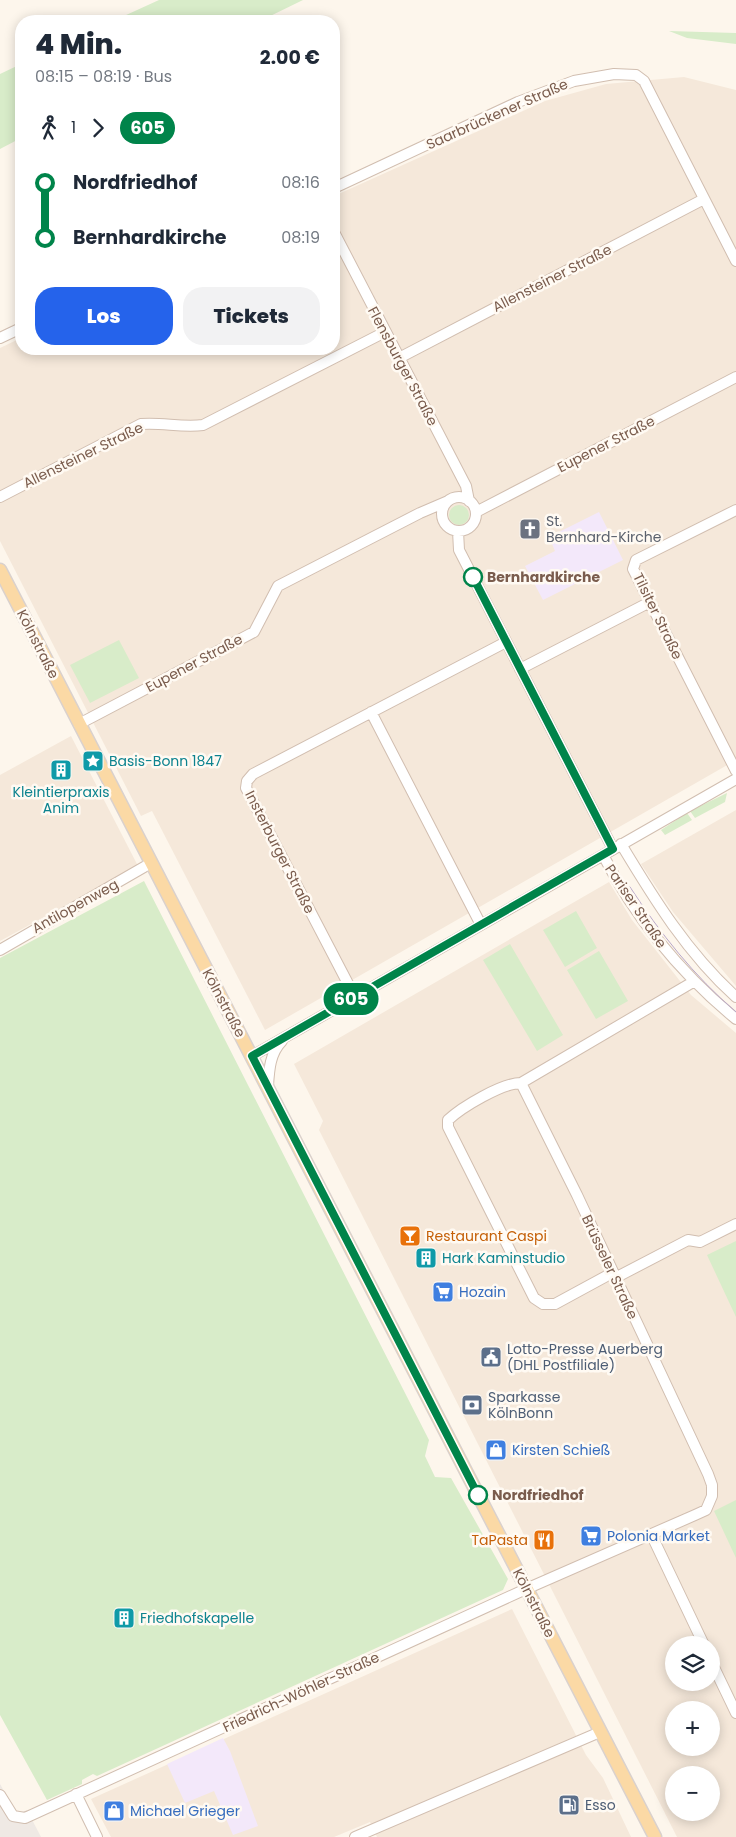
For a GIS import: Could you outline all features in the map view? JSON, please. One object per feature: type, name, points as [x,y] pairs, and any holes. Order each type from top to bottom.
[{"type":"main road","name":"Kölnstraße","points":[[0,570],[655,1837]]},
{"type":"street","name":"Saarbrückener Straße","points":[[340,185],[518,102],[574,81],[614,74],[636,75],[644,81],[736,261]]},
{"type":"street","name":"Allensteiner Straße","points":[[399,358],[704,199]]},
{"type":"street","name":"Flensburger Straße","points":[[340,244],[466,486],[469,501]]},
{"type":"street","points":[[0,338],[15,331]]},
{"type":"street","name":"Allensteiner Straße","points":[[340,355],[385,332]]},
{"type":"street","name":"Allensteiner Straße","points":[[0,497],[141,424],[153,422],[188,427],[202,425],[340,355]]},
{"type":"street","name":"Eupener Straße","points":[[476,512],[736,377]]},
{"type":"street","points":[[462,498],[469,501],[476,512],[473,523],[467,529],[458,531],[450,529],[444,524],[443,508],[448,501],[462,498]]},
{"type":"street","name":"Eupener Straße","points":[[79,724],[254,632],[278,586],[448,501]]},
{"type":"street","name":"Tilsiter Straße","points":[[736,510],[636,560],[633,569],[736,771]]},
{"type":"street","points":[[458,531],[459,550],[520,669],[617,846]]},
{"type":"street","points":[[520,669],[650,602]]},
{"type":"street","name":"Insterburger Straße","points":[[355,997],[246,784],[253,774],[506,642]]},
{"type":"street","points":[[371,712],[481,924]]},
{"type":"street","points":[[252,1056],[736,779]]},
{"type":"street","name":"Pariser Straße","points":[[617,846],[674,927],[708,969],[736,997]]},
{"type":"street","name":"Pariser Straße","points":[[603,855],[645,924],[693,982],[736,1019]]},
{"type":"street","name":"Antilopenweg","points":[[0,950],[151,864]]},
{"type":"street","points":[[693,982],[521,1082],[512,1083],[468,1106],[448,1120],[448,1127],[534,1298],[543,1304],[555,1304],[688,1240],[700,1242],[736,1224]]},
{"type":"street","points":[[268,1086],[274,1051],[287,1036]]},
{"type":"street","name":"Brüsseler Straße","points":[[521,1082],[712,1484],[712,1496],[706,1510],[652,1536],[526,1589]]},
{"type":"street","points":[[652,1536],[700,1636]]},
{"type":"street","name":"Friedrich-Wöhler-Straße","points":[[0,1795],[13,1816],[20,1819],[32,1816],[76,1794],[526,1589]]},
{"type":"street","points":[[720,1680],[736,1713]]},
{"type":"street","points":[[355,1837],[367,1834],[600,1732]]},
{"type":"street","points":[[76,1794],[97,1837]]},
{"type":"shaded area","points":[[684,77],[736,90],[736,760],[265,1030],[152,811],[141,816],[0,541],[0,348],[15,341],[15,355],[340,355],[340,193],[545,101],[606,84]]},
{"type":"shaded area","points":[[599,512],[623,560],[543,600],[525,566],[555,551],[549,537]]},
{"type":"shaded area","points":[[71,736],[138,866],[0,941],[0,775]]},
{"type":"shaded area","points":[[736,810],[736,986],[673,912],[641,864]]},
{"type":"shaded area","points":[[609,882],[632,920],[691,995],[736,1033],[736,1837],[677,1837],[669,1821],[720,1821],[720,1766],[665,1766],[665,1813],[319,1130],[323,1121],[294,1064]]},
{"type":"shaded area","points":[[512,1609],[586,1755],[603,1778],[631,1837],[377,1837],[370,1822],[334,1837],[111,1837],[91,1799]]},
{"type":"shaded area","points":[[223,1738],[230,1751],[258,1826],[233,1835],[214,1791],[185,1803],[167,1764]]},
{"type":"shaded area","points":[[0,1784],[17,1814],[27,1810],[41,1837],[0,1837]]},
{"type":"green space","points":[[159,0],[303,0],[272,15],[126,15]]},
{"type":"green space","points":[[669,31],[736,33],[736,44],[687,38]]},
{"type":"green space","points":[[15,67],[15,141],[0,149],[0,74]]},
{"type":"green space","points":[[459,505],[466,508],[469,515],[466,522],[459,525],[452,522],[449,515],[452,508]]},
{"type":"green space","points":[[119,640],[139,678],[90,703],[70,665]]},
{"type":"green space","points":[[727,793],[725,802],[695,818],[690,811]]},
{"type":"green space","points":[[687,813],[692,820],[665,835],[661,830]]},
{"type":"green space","name":"Nordfriedhof","points":[[144,881],[429,1440],[425,1456],[435,1477],[451,1478],[508,1579],[503,1590],[97,1776],[93,1774],[82,1780],[82,1784],[47,1800],[0,1715],[0,958]]},
{"type":"green space","points":[[576,911],[597,948],[565,967],[543,930]]},
{"type":"green space","points":[[510,944],[563,1035],[537,1051],[483,960]]},
{"type":"green space","points":[[599,951],[628,1001],[596,1019],[567,970]]},
{"type":"green space","points":[[736,1241],[736,1317],[707,1255]]},
{"type":"green space","points":[[736,1500],[736,1558],[714,1511]]},
{"type":"tram line","points":[[630,887],[653,921],[692,969],[736,1012]]},
{"type":"bus line","name":"605","points":[[473,577],[613,849],[252,1056],[478,1495]]},
{"type":"place","name":"St. Bernhard-Kirche","points":[[530,529]]},
{"type":"place","name":"Bernhardkirche","points":[[473,577]]},
{"type":"place","name":"Basis-Bonn 1847","points":[[93,761]]},
{"type":"place","name":"Kleintierpraxis Anim","points":[[61,770]]},
{"type":"place","name":"Restaurant Caspi","points":[[410,1236]]},
{"type":"place","name":"Hark Kaminstudio","points":[[426,1258]]},
{"type":"place","name":"Hozain","points":[[443,1292]]},
{"type":"place","name":"Lotto-Presse Auerberg (DHL Postfiliale)","points":[[491,1357]]},
{"type":"place","name":"Sparkasse KölnBonn","points":[[472,1405]]},
{"type":"place","name":"Kirsten Schieß","points":[[496,1450]]},
{"type":"place","name":"Nordfriedhof","points":[[478,1495]]},
{"type":"place","name":"Polonia Market","points":[[591,1536]]},
{"type":"place","name":"TaPasta","points":[[544,1540]]},
{"type":"place","name":"Friedhofskapelle","points":[[124,1618]]},
{"type":"place","name":"Esso","points":[[569,1805]]},
{"type":"place","name":"Michael Grieger","points":[[114,1811]]}]
